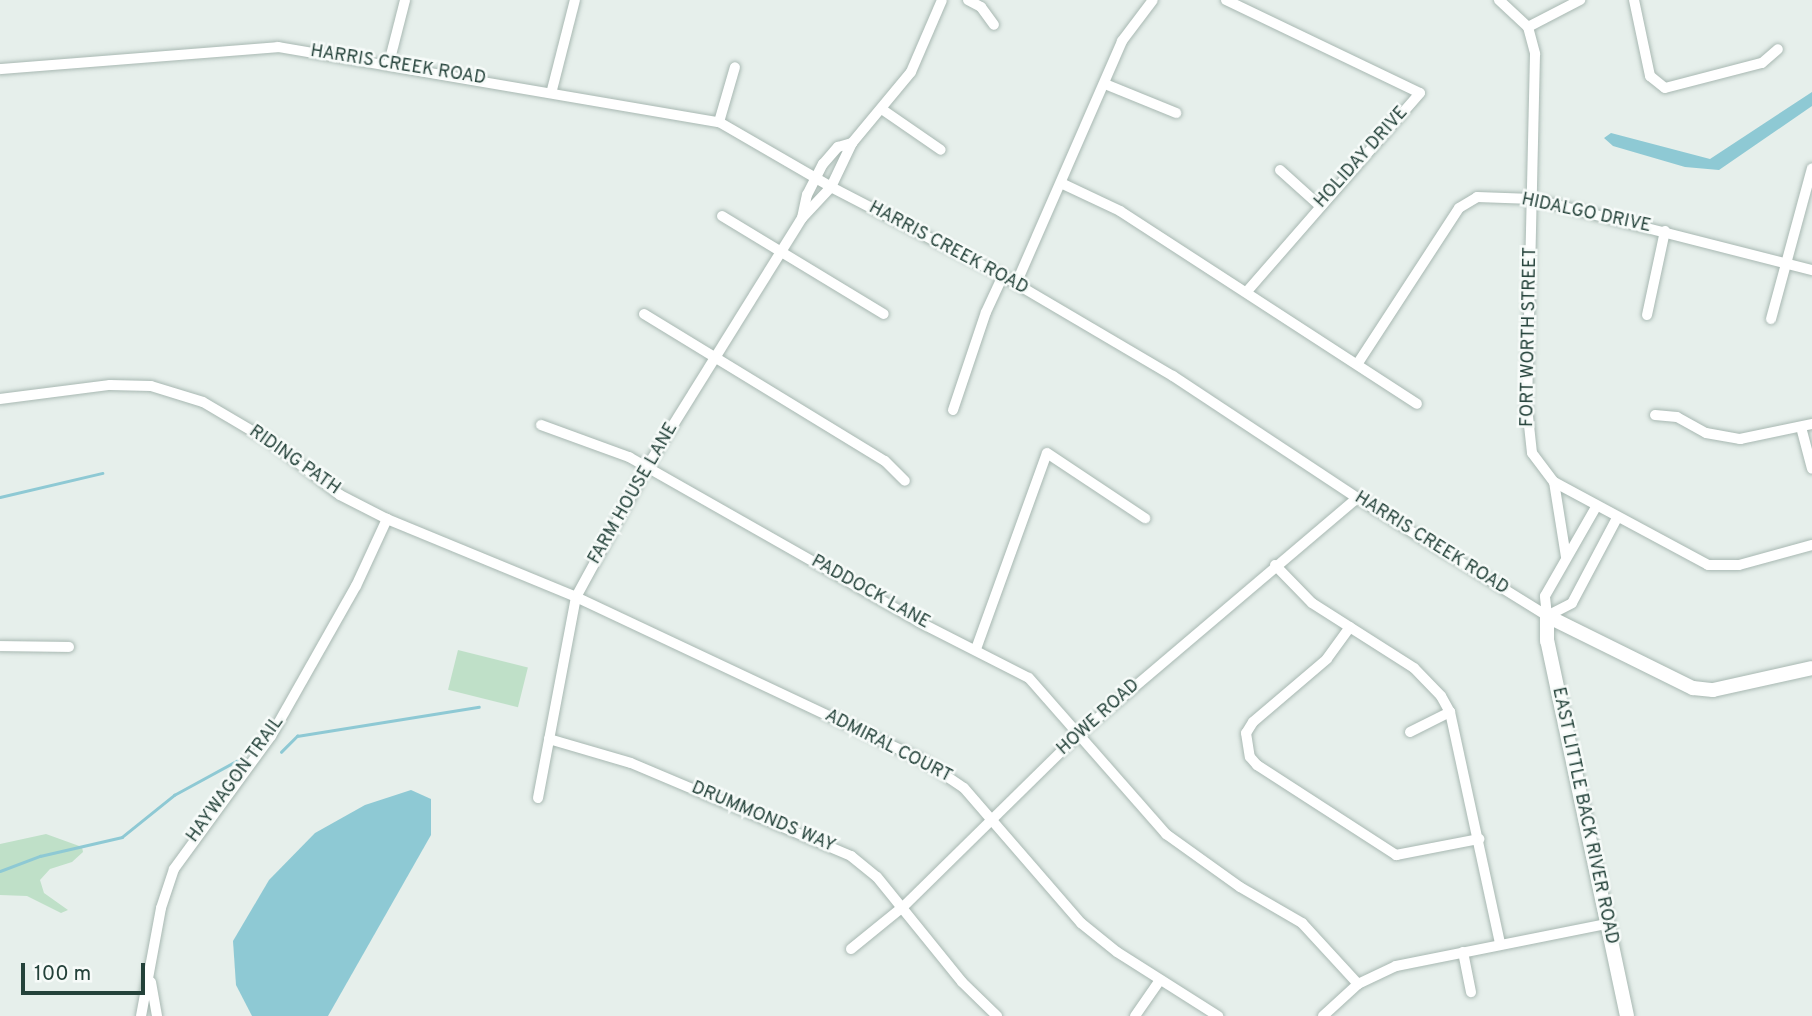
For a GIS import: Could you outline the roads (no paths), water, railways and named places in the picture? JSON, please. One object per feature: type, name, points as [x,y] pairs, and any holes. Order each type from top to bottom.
[{"type":"street","points":[[389,63],[405,0]]},
{"type":"street","points":[[552,90],[575,0]]},
{"type":"street","points":[[852,143],[883,110],[921,55],[942,0]]},
{"type":"street","points":[[968,0],[981,7],[994,25]]},
{"type":"street","points":[[1016,284],[1063,184],[1130,26],[1153,0]]},
{"type":"street","name":"HOLIDAY DRIVE","points":[[1226,0],[1420,93],[1247,291]]},
{"type":"street","points":[[1499,0],[1528,27],[1580,0]]},
{"type":"street","points":[[1634,0],[1650,76],[1665,88],[1762,63],[1779,49]]},
{"type":"street","name":"FORT WORTH STREET","points":[[1528,27],[1535,54],[1527,431],[1532,453],[1554,482],[1596,507],[1709,565],[1739,565],[1812,545]]},
{"type":"street","name":"HARRIS CREEK ROAD","points":[[0,69],[278,47],[552,90],[719,122],[831,187],[1003,276],[1173,376],[1357,498],[1547,616],[1693,688],[1713,690],[1812,668]]},
{"type":"street","points":[[719,122],[735,67]]},
{"type":"street","points":[[1105,84],[1175,113]]},
{"type":"street","points":[[883,110],[941,150]]},
{"type":"street","name":"FARM HOUSE LANE","points":[[802,218],[815,178],[838,147],[852,143]]},
{"type":"street","name":"FARM HOUSE LANE","points":[[538,798],[576,597],[647,467],[802,218],[831,187],[852,143]]},
{"type":"street","points":[[1770,319],[1783,262],[1812,168]]},
{"type":"street","points":[[1280,170],[1320,206]]},
{"type":"street","points":[[1063,184],[1120,211],[1358,363],[1417,404]]},
{"type":"street","name":"HIDALGO DRIVE","points":[[1358,363],[1459,208],[1477,197],[1533,199],[1812,270]]},
{"type":"street","points":[[722,216],[884,314]]},
{"type":"street","points":[[1647,315],[1665,231]]},
{"type":"street","points":[[953,410],[1003,276]]},
{"type":"street","points":[[644,314],[885,461],[905,481]]},
{"type":"street","name":"RIDING PATH","points":[[0,399],[110,384],[151,386],[204,402],[271,442],[340,495],[387,519],[576,597]]},
{"type":"street","points":[[1655,415],[1677,417],[1706,433],[1731,439],[1757,438],[1812,424]]},
{"type":"street","name":"PADDOCK LANE","points":[[541,425],[647,467],[919,622],[1029,678],[1166,834],[1240,887],[1302,923],[1358,984]]},
{"type":"street","points":[[1801,427],[1812,469]]},
{"type":"street","points":[[976,649],[1047,453],[1145,518]]},
{"type":"street","points":[[1554,482],[1564,525],[1566,559]]},
{"type":"street","name":"HOWE ROAD","points":[[851,949],[904,906],[1079,734],[1357,498]]},
{"type":"street","name":"EAST LITTLE BACK RIVER ROAD","points":[[1596,507],[1545,596],[1547,641],[1627,1016]]},
{"type":"street","points":[[1547,616],[1572,603],[1617,518]]},
{"type":"street","name":"HAYWAGON TRAIL","points":[[141,1016],[160,908],[174,869],[271,736],[356,586],[387,519]]},
{"type":"street","points":[[1275,565],[1295,589],[1430,681],[1450,712],[1500,944]]},
{"type":"street","name":"ADMIRAL COURT","points":[[576,597],[931,765],[964,788],[1081,923],[1160,980],[1217,1016]]},
{"type":"street","points":[[1350,627],[1327,659],[1252,722],[1246,733],[1250,757],[1396,855],[1479,839]]},
{"type":"street","points":[[0,646],[69,648]]},
{"type":"street","points":[[1410,732],[1450,712]]},
{"type":"street","name":"DRUMMONDS WAY","points":[[549,739],[631,763],[820,840],[877,877],[904,906],[962,982],[997,1016]]},
{"type":"street","points":[[1324,1016],[1358,984],[1396,966],[1607,924]]},
{"type":"street","points":[[1463,952],[1471,992]]},
{"type":"street","name":"HAYWAGON TRAIL","points":[[150,975],[157,1016]]},
{"type":"street","points":[[1135,1016],[1160,980]]},
{"type":"water","points":[[1812,92],[1812,106],[1719,170],[1685,167],[1613,146],[1604,138],[1611,133],[1710,159]]},
{"type":"water","points":[[411,790],[431,799],[431,835],[328,1016],[252,1016],[236,985],[233,941],[269,880],[315,833],[365,805]]},
{"type":"waterway","points":[[0,497],[102,473]]},
{"type":"waterway","points":[[281,752],[297,736],[479,707]]},
{"type":"waterway","points":[[0,871],[40,856],[122,837],[174,795],[242,758]]}]
